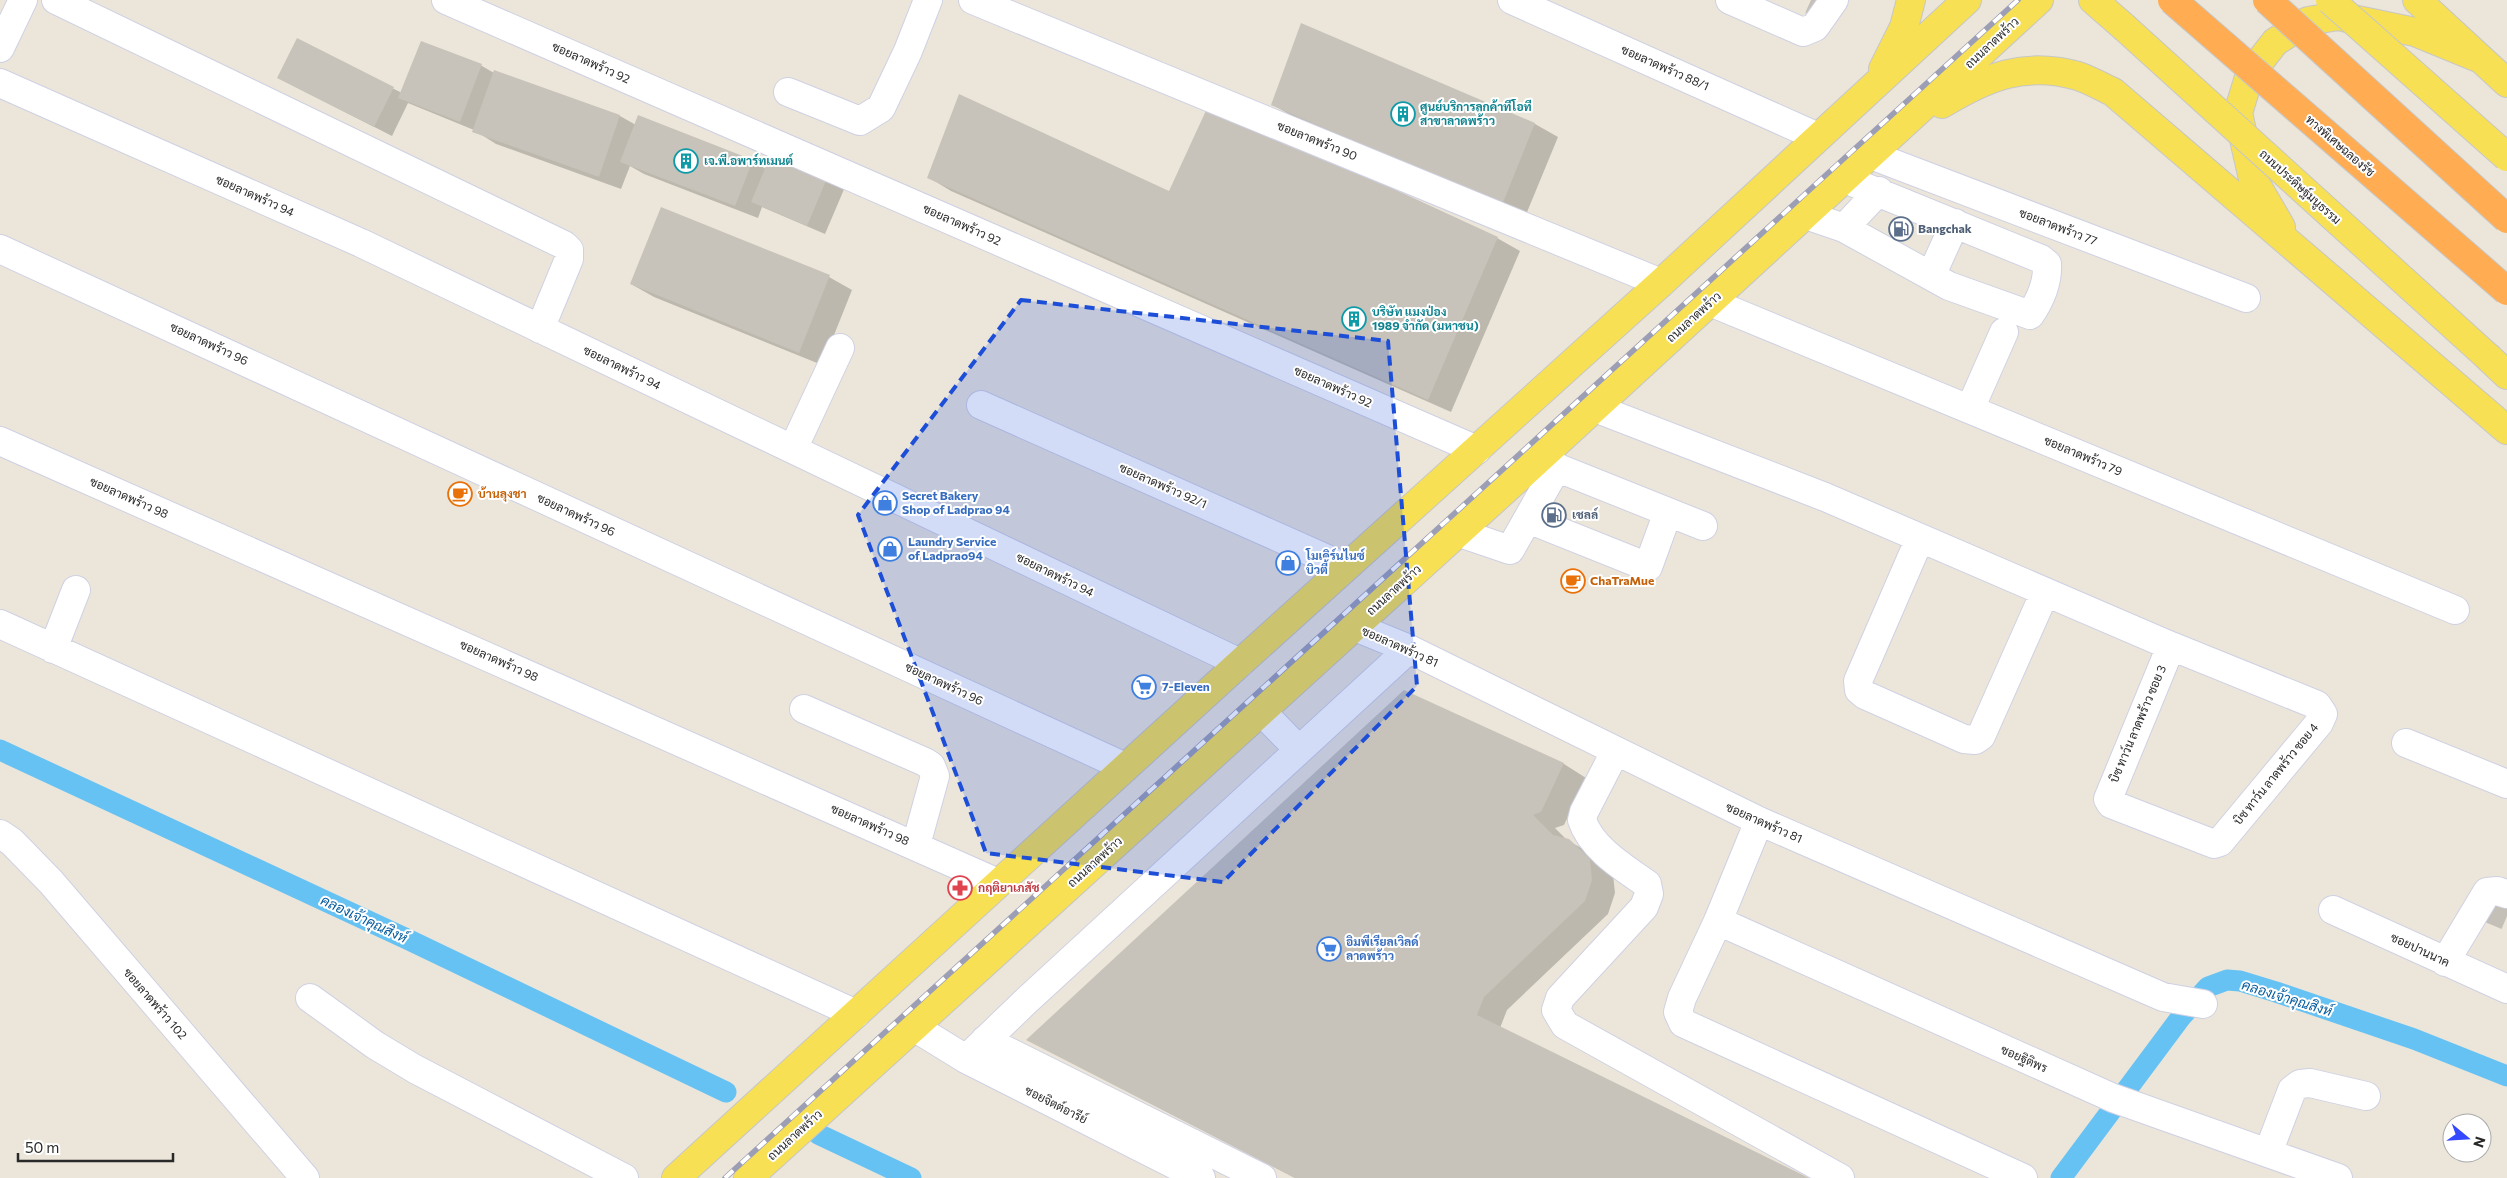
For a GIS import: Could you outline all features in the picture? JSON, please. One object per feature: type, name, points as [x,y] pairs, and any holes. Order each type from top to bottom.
[{"type":"highway","name":"ทางพิเศษฉลองรัช","points":[[2172,0],[2507,291]]},
{"type":"highway","points":[[2267,0],[2507,219]]},
{"type":"main road","points":[[1874,86],[1898,40],[1911,0]]},
{"type":"main road","points":[[676,1178],[1240,663],[1661,283],[1967,0]]},
{"type":"main road","name":"ถนนลาดพร้าว","points":[[748,1178],[1458,532],[1547,464],[1595,408],[2039,0]]},
{"type":"main road","name":"ถนนประดิษฐ์มนูธรรม","points":[[2093,0],[2498,367]]},
{"type":"main road","points":[[2330,0],[2507,157]]},
{"type":"main road","points":[[2417,0],[2476,57],[2507,83]]},
{"type":"main road","points":[[2290,244],[2253,179],[2238,113],[2250,74],[2275,42],[2308,21],[2338,16],[2415,32],[2476,57]]},
{"type":"main road","points":[[1898,130],[1966,89],[2010,71],[2038,70],[2078,76],[2113,92],[2507,430]]},
{"type":"street","points":[[0,48],[23,0]]},
{"type":"street","points":[[56,0],[564,245],[569,250],[569,259],[540,329]]},
{"type":"street","name":"ซอยลาดพร้าว 92","points":[[446,0],[1477,450]]},
{"type":"street","points":[[788,92],[860,121],[870,116],[881,108],[908,51],[928,0]]},
{"type":"street","name":"ซอยลาดพร้าว 90","points":[[973,0],[1661,283]]},
{"type":"street","name":"ซอยลาดพร้าว 88/1","points":[[1512,0],[1818,137]]},
{"type":"street","points":[[1730,0],[1803,32],[1815,27],[1834,0]]},
{"type":"street","name":"ซอยลาดพร้าว 94","points":[[0,83],[361,243],[1240,663]]},
{"type":"street","name":"ซอยลาดพร้าว 77","points":[[1871,155],[2246,298]]},
{"type":"street","points":[[1806,215],[1844,228],[1894,253],[1949,286],[2030,315],[2038,303],[2048,277],[2047,264],[1879,191],[1845,179]]},
{"type":"street","points":[[1844,228],[1879,191]]},
{"type":"street","points":[[1931,276],[1955,223]]},
{"type":"street","name":"ซอยลาดพร้าว 96","points":[[0,249],[1126,767]]},
{"type":"street","name":"ซอยลาดพร้าว 79","points":[[1710,302],[2454,610]]},
{"type":"street","points":[[1970,409],[2004,332]]},
{"type":"street","points":[[793,450],[840,348]]},
{"type":"street","name":"ซอยลาดพร้าว 92/1","points":[[981,405],[1345,568]]},
{"type":"street","points":[[1595,408],[1825,497],[2171,646]]},
{"type":"street","name":"ซอยลาดพร้าว 98","points":[[0,441],[916,845],[998,883]]},
{"type":"street","points":[[1458,532],[1510,550],[1528,518],[1547,464],[1703,526]]},
{"type":"street","points":[[1528,518],[1648,567],[1668,512]]},
{"type":"street","points":[[1920,538],[1858,681],[1859,690],[1865,695],[1964,739],[1975,740],[1981,736],[2045,592]]},
{"type":"street","points":[[53,649],[76,590]]},
{"type":"street","points":[[0,624],[856,1014]]},
{"type":"street","name":"ซอยลาดพร้าว 81","points":[[1353,626],[1409,649],[1759,822],[2047,949],[2163,997],[2193,1003]]},
{"type":"street","name":"บิซ ทาว์น ลาดพร้าว ซอย 4","points":[[2171,646],[2317,705],[2323,714],[2319,723],[2220,842]]},
{"type":"street","name":"บิซ ทาว์น ลาดพร้าว ซอย 3","points":[[2171,646],[2108,799],[2111,804],[2204,842],[2214,844],[2220,842]]},
{"type":"street","points":[[966,1059],[1409,649]]},
{"type":"street","points":[[804,709],[931,766],[934,776],[916,845]]},
{"type":"street","points":[[1261,711],[1299,750]]},
{"type":"street","points":[[2406,743],[2507,784]]},
{"type":"street","points":[[1615,752],[1584,812],[1582,820],[1590,834],[1613,860],[1647,884],[1649,894],[1644,907],[1560,998],[1556,1010],[1565,1024],[1840,1178]]},
{"type":"street","points":[[1759,822],[1718,921],[1682,998],[1678,1012],[1683,1023],[2023,1178]]},
{"type":"street","name":"ซอยลาดพร้าว 102","points":[[0,834],[12,842],[51,882],[305,1178]]},
{"type":"street","points":[[2445,962],[2488,892],[2497,891],[2507,894]]},
{"type":"street","name":"ซอยปานนาค","points":[[2334,910],[2507,989]]},
{"type":"street","name":"ซอยฐิติพร","points":[[1718,921],[2121,1102],[2338,1178]]},
{"type":"street","points":[[310,998],[375,1045],[415,1069],[624,1178]]},
{"type":"street","name":"ซอยจิตต์อารีย์","points":[[914,1027],[966,1059],[1200,1178]]},
{"type":"street","points":[[985,1040],[1262,1178]]},
{"type":"street","points":[[2268,1153],[2292,1090],[2300,1084],[2310,1083],[2366,1096]]},
{"type":"highlighted area","points":[[1021,300],[1388,341],[1417,686],[1223,882],[986,853],[858,515]]},
{"type":"building","name":"ศูนย์บริการลูกค้าทีโอที สาขาลาดพร้าว","points":[[1301,23],[1535,123],[1502,205],[1271,105]]},
{"type":"building","points":[[297,38],[394,87],[374,127],[277,78]]},
{"type":"building","points":[[421,41],[482,64],[460,122],[398,98]]},
{"type":"building","points":[[494,70],[620,115],[599,177],[472,132]]},
{"type":"building","name":"บริษัท แมงป่อง 1989 จำกัด (มหาชน)","points":[[959,94],[1169,191],[1209,104],[1498,237],[1428,400],[927,178]]},
{"type":"building","name":"เจ.พี.อพาร์ทเมนต์","points":[[638,115],[753,160],[735,206],[620,162]]},
{"type":"building","points":[[772,152],[828,176],[807,226],[751,202]]},
{"type":"building","points":[[661,207],[830,275],[799,353],[630,284]]},
{"type":"building","name":"อิมพีเรียลเวิลด์ ลาดพร้าว","points":[[1404,690],[1564,763],[1541,812],[1533,815],[1553,835],[1569,839],[1590,859],[1592,880],[1585,901],[1484,997],[1477,1015],[1809,1178],[1295,1178],[1026,1040]]},
{"type":"waterway","name":"คลองเจ้าคุณสิงห์","points":[[0,750],[407,939],[726,1092]]},
{"type":"waterway","name":"คลองเจ้าคุณสิงห์","points":[[2061,1178],[2181,1017],[2208,987],[2227,980],[2240,981],[2276,992],[2414,1039],[2507,1076]]},
{"type":"waterway","name":"คลองเจ้าคุณสิงห์","points":[[818,1134],[911,1178]]},
{"type":"tunnel","points":[[1811,0],[1829,8]]},
{"type":"tunnel","points":[[2483,906],[2507,916]]},
{"type":"railway","points":[[725,1178],[2018,0]]},
{"type":"place","name":"ศูนย์บริการลูกค้าทีโอที สาขาลาดพร้าว","points":[[1403,114]]},
{"type":"place","name":"เจ.พี.อพาร์ทเมนต์","points":[[686,161]]},
{"type":"place","name":"Bangchak","points":[[1901,229]]},
{"type":"place","name":"บริษัท แมงป่อง 1989 จำกัด (มหาชน)","points":[[1354,319]]},
{"type":"place","name":"บ้านลุงชา","points":[[460,494]]},
{"type":"place","name":"Secret Bakery Shop of Ladprao 94","points":[[885,503]]},
{"type":"place","name":"เชลล์","points":[[1554,515]]},
{"type":"place","name":"Laundry Service of Ladprao94","points":[[890,549]]},
{"type":"place","name":"โมเดิร์นไนซ์ บิวตี้","points":[[1288,563]]},
{"type":"place","name":"ChaTraMue","points":[[1573,581]]},
{"type":"place","name":"7-Eleven","points":[[1144,687]]},
{"type":"place","name":"กฤติยาเภสัช","points":[[960,888]]},
{"type":"place","name":"อิมพีเรียลเวิลด์ ลาดพร้าว","points":[[1329,949]]}]
